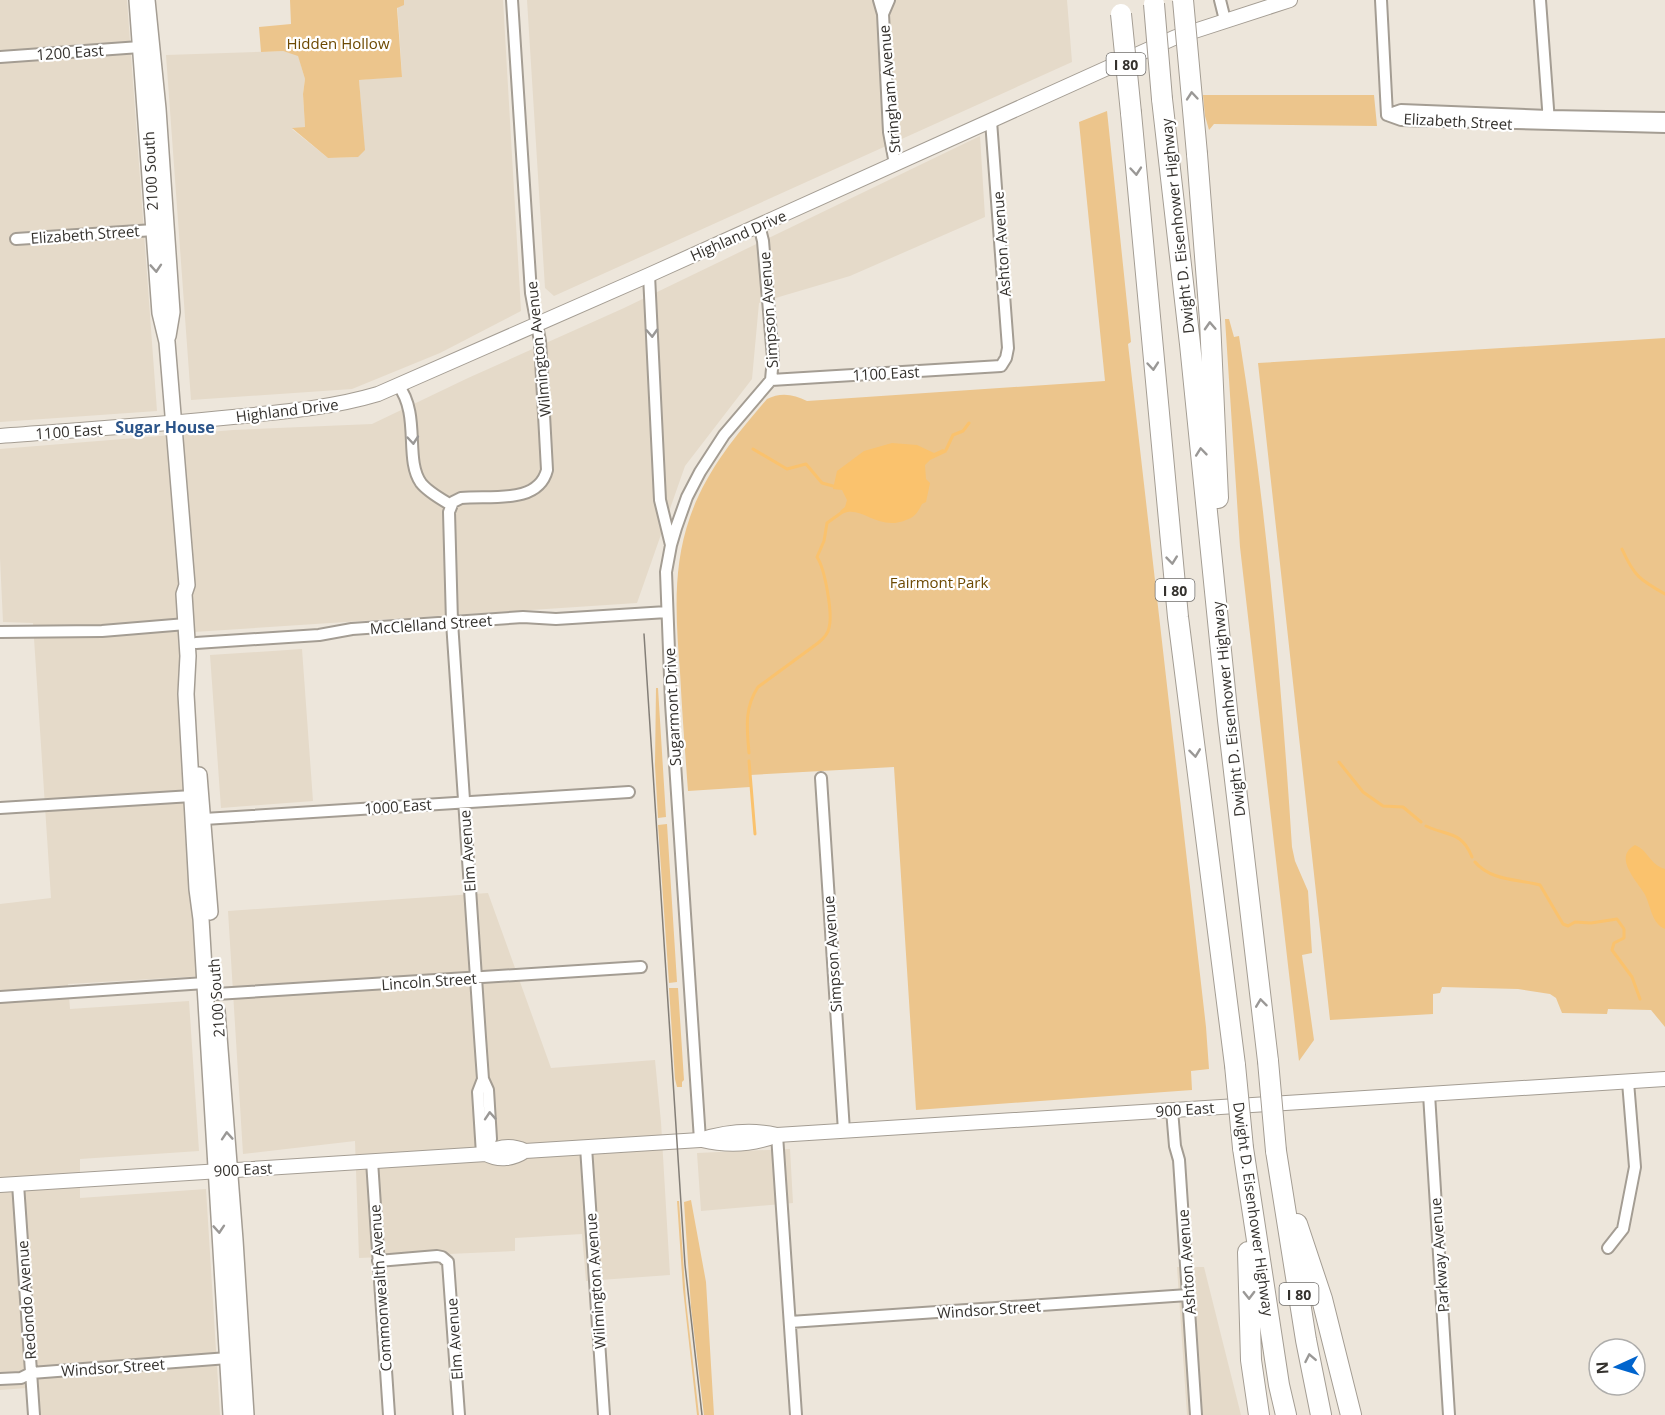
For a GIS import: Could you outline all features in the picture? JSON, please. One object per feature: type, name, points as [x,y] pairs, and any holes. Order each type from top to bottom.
[{"type":"highway","points":[[1183,0],[1210,321],[1228,720]]},
{"type":"highway","name":"Dwight D. Eisenhower Highway","points":[[1154,2],[1162,99],[1276,1150],[1306,1340],[1321,1415]]},
{"type":"highway","name":"Dwight D. Eisenhower Highway","points":[[1120,7],[1178,617],[1235,1065],[1243,1148],[1286,1415]]},
{"type":"highway","points":[[1280,1173],[1322,1299],[1351,1415]]},
{"type":"highway","points":[[1247,1174],[1251,1360],[1259,1415]]},
{"type":"main road","name":"2100 South","points":[[137,0],[160,313],[167,342],[187,585],[184,594],[188,656],[186,694],[192,796],[204,967],[208,973],[211,989]]},
{"type":"main road","name":"2100 South","points":[[147,0],[172,312],[167,342]]},
{"type":"main road","points":[[146,110],[152,118],[155,153],[158,158],[161,158]]},
{"type":"main road","name":"2100 South","points":[[187,585],[194,593],[196,643],[190,694],[194,747],[201,782],[204,819],[211,989],[235,1358],[231,1415]]},
{"type":"main road","points":[[186,617],[196,643]]},
{"type":"main road","points":[[192,796],[196,796],[198,800],[206,854]]},
{"type":"main road","name":"2100 South","points":[[222,1170],[222,1269],[230,1282],[235,1358],[246,1415]]},
{"type":"main road","points":[[235,1358],[233,1362],[238,1415]]},
{"type":"street","name":"Wilmington Avenue","points":[[451,505],[461,498],[529,493],[538,487],[545,476],[547,464],[540,341],[531,293],[512,0]]},
{"type":"street","name":"Stringham Avenue","points":[[879,0],[883,14],[889,132],[895,164]]},
{"type":"street","name":"Stringham Avenue","points":[[883,14],[889,0]]},
{"type":"street","points":[[1220,0],[1225,20]]},
{"type":"street","name":"Highland Drive","points":[[173,424],[333,405],[378,394],[1176,37],[1290,0]]},
{"type":"street","name":"Elizabeth Street","points":[[1381,0],[1387,115],[1401,120],[1549,121],[1665,118]]},
{"type":"street","points":[[1540,0],[1549,121]]},
{"type":"street","name":"1200 East","points":[[0,57],[140,47]]},
{"type":"street","name":"Ashton Avenue","points":[[991,121],[1008,348],[1001,366]]},
{"type":"street","name":"Elizabeth Street","points":[[1549,121],[1665,128]]},
{"type":"street","name":"Simpson Avenue","points":[[671,545],[687,497],[708,459],[724,435],[771,380],[773,358],[763,241],[759,225]]},
{"type":"street","name":"Elizabeth Street","points":[[16,239],[154,230]]},
{"type":"street","name":"Sugarmont Drive","points":[[649,274],[660,500],[671,545],[666,572],[670,703],[700,1140]]},
{"type":"street","name":"1100 East","points":[[771,380],[1001,366]]},
{"type":"street","points":[[398,385],[408,401],[419,479],[428,490],[451,505],[449,512],[452,622]]},
{"type":"street","name":"1100 East","points":[[0,436],[173,424]]},
{"type":"street","name":"McClelland Street","points":[[196,643],[523,617],[556,620],[667,612]]},
{"type":"street","points":[[0,632],[102,631],[186,617]]},
{"type":"street","name":"Elm Avenue","points":[[452,622],[483,1079],[478,1092],[484,1154]]},
{"type":"street","name":"Simpson Avenue","points":[[820,778],[844,1131]]},
{"type":"street","name":"1000 East","points":[[204,819],[629,792]]},
{"type":"street","points":[[0,808],[192,796]]},
{"type":"street","name":"Lincoln Street","points":[[0,997],[476,978],[641,967]]},
{"type":"street","name":"900 East","points":[[0,1185],[484,1154],[496,1148],[516,1147],[525,1151],[700,1140],[720,1144],[762,1142],[777,1135],[1665,1079]]},
{"type":"street","points":[[1608,1248],[1623,1229],[1635,1167],[1628,1082]]},
{"type":"street","name":"Parkway Avenue","points":[[1429,1094],[1449,1415]]},
{"type":"street","name":"Ashton Avenue","points":[[1172,1110],[1175,1146],[1179,1160],[1196,1415]]},
{"type":"street","points":[[777,1135],[796,1415]]},
{"type":"street","name":"Wilmington Avenue","points":[[586,1147],[604,1415]]},
{"type":"street","name":"Commonwealth Avenue","points":[[372,1161],[388,1415]]},
{"type":"street","name":"Redondo Avenue","points":[[18,1184],[34,1415]]},
{"type":"street","name":"Elm Avenue","points":[[378,1260],[437,1256],[448,1262],[459,1415]]},
{"type":"street","name":"Windsor Street","points":[[790,1322],[1188,1295]]},
{"type":"street","name":"Windsor Street","points":[[0,1380],[21,1378],[31,1373],[235,1358]]},
{"type":"shaded area","points":[[0,0],[127,0],[157,411],[0,422]]},
{"type":"shaded area","points":[[397,0],[503,0],[521,311],[440,353],[352,389],[191,400],[166,55],[283,51],[298,55],[305,79],[303,94],[305,127],[292,129],[328,158],[357,157],[363,131],[359,80],[402,76]]},
{"type":"shaded area","points":[[527,0],[1067,0],[1072,62],[554,296],[545,288]]},
{"type":"shaded area","points":[[980,136],[985,217],[850,276],[759,303],[752,379],[685,466],[637,603],[178,633],[189,828],[202,976],[68,984],[70,1009],[189,1001],[199,1151],[80,1159],[80,1198],[206,1189],[220,1415],[29,1415],[27,1388],[0,1390],[0,904],[51,898],[33,623],[3,622],[0,558],[0,449],[233,430],[372,424],[624,308]]},
{"type":"shaded area","points":[[892,443],[917,445],[934,453],[943,449],[947,452],[925,465],[926,479],[930,483],[926,502],[912,517],[896,523],[878,521],[856,512],[842,514],[840,511],[845,507],[847,500],[842,490],[833,489],[837,471],[864,451]]},
{"type":"shaded area","points":[[302,649],[313,801],[221,808],[210,655]]},
{"type":"shaded area","points":[[1635,845],[1665,869],[1665,929],[1657,923],[1644,893],[1628,869],[1626,856]]},
{"type":"shaded area","points":[[488,893],[551,1068],[655,1060],[670,1275],[586,1281],[582,1234],[515,1238],[515,1251],[359,1258],[355,1141],[243,1154],[228,911]]},
{"type":"shaded area","points":[[790,1149],[793,1203],[701,1211],[697,1153]]},
{"type":"shaded area","points":[[1177,1267],[1204,1267],[1241,1415],[1187,1415]]},
{"type":"green space","name":"Hidden Hollow","points":[[290,0],[404,0],[404,5],[397,8],[402,77],[359,80],[365,150],[358,157],[328,158],[292,128],[305,127],[303,94],[305,79],[298,56],[283,51],[261,52],[259,27],[291,24]]},
{"type":"green space","points":[[1203,95],[1374,95],[1377,126],[1214,124],[1209,130]]},
{"type":"green space","name":"Fairmont Park","points":[[1107,111],[1131,342],[1128,344],[1209,1069],[1191,1071],[1192,1090],[916,1110],[894,767],[750,775],[750,787],[688,791],[677,614],[680,555],[690,517],[704,484],[723,454],[767,399],[777,395],[787,395],[807,401],[1105,381],[1079,122]]},
{"type":"green space","points":[[1225,319],[1229,319],[1234,337],[1239,336],[1249,399],[1272,591],[1292,847],[1295,861],[1308,891],[1312,953],[1302,955],[1314,1040],[1299,1061],[1240,547]]},
{"type":"green space","points":[[1665,338],[1665,1027],[1651,1010],[1608,1009],[1607,1014],[1562,1013],[1556,998],[1550,994],[1518,989],[1442,987],[1440,993],[1433,994],[1433,1014],[1330,1020],[1258,363]]},
{"type":"green space","points":[[656,688],[658,688],[666,817],[658,818],[655,765]]},
{"type":"green space","points":[[667,824],[677,982],[669,983],[658,825]]},
{"type":"green space","points":[[669,988],[678,988],[684,1080],[682,1087],[677,1087],[675,1079]]},
{"type":"green space","points":[[691,1200],[706,1282],[714,1415],[704,1415],[691,1307],[684,1202]]},
{"type":"green space","points":[[677,1201],[679,1201],[686,1301],[699,1415],[697,1415],[683,1289]]},
{"type":"waterway","points":[[946,450],[953,435],[963,431],[969,423]]},
{"type":"waterway","points":[[753,449],[787,469],[806,464],[822,483],[833,486]]},
{"type":"waterway","points":[[749,753],[748,711],[758,687],[818,643],[828,630],[830,621],[828,592],[817,557],[824,541],[827,523],[841,513]]},
{"type":"waterway","points":[[1622,549],[1639,576],[1665,594]]},
{"type":"waterway","points":[[749,761],[755,834]]},
{"type":"waterway","points":[[1339,762],[1363,792],[1383,806],[1403,807],[1421,822]]},
{"type":"waterway","points":[[1426,826],[1459,838],[1472,857]]},
{"type":"waterway","points":[[1475,862],[1481,868],[1497,876],[1540,885],[1563,924],[1568,926],[1575,922],[1591,923],[1617,919],[1624,929],[1624,938],[1614,943],[1612,950],[1632,977],[1640,999]]},
{"type":"tram line","points":[[644,634],[685,1265],[702,1415]]},
{"type":"district","name":"Sugar House","points":[[165,427]]}]
